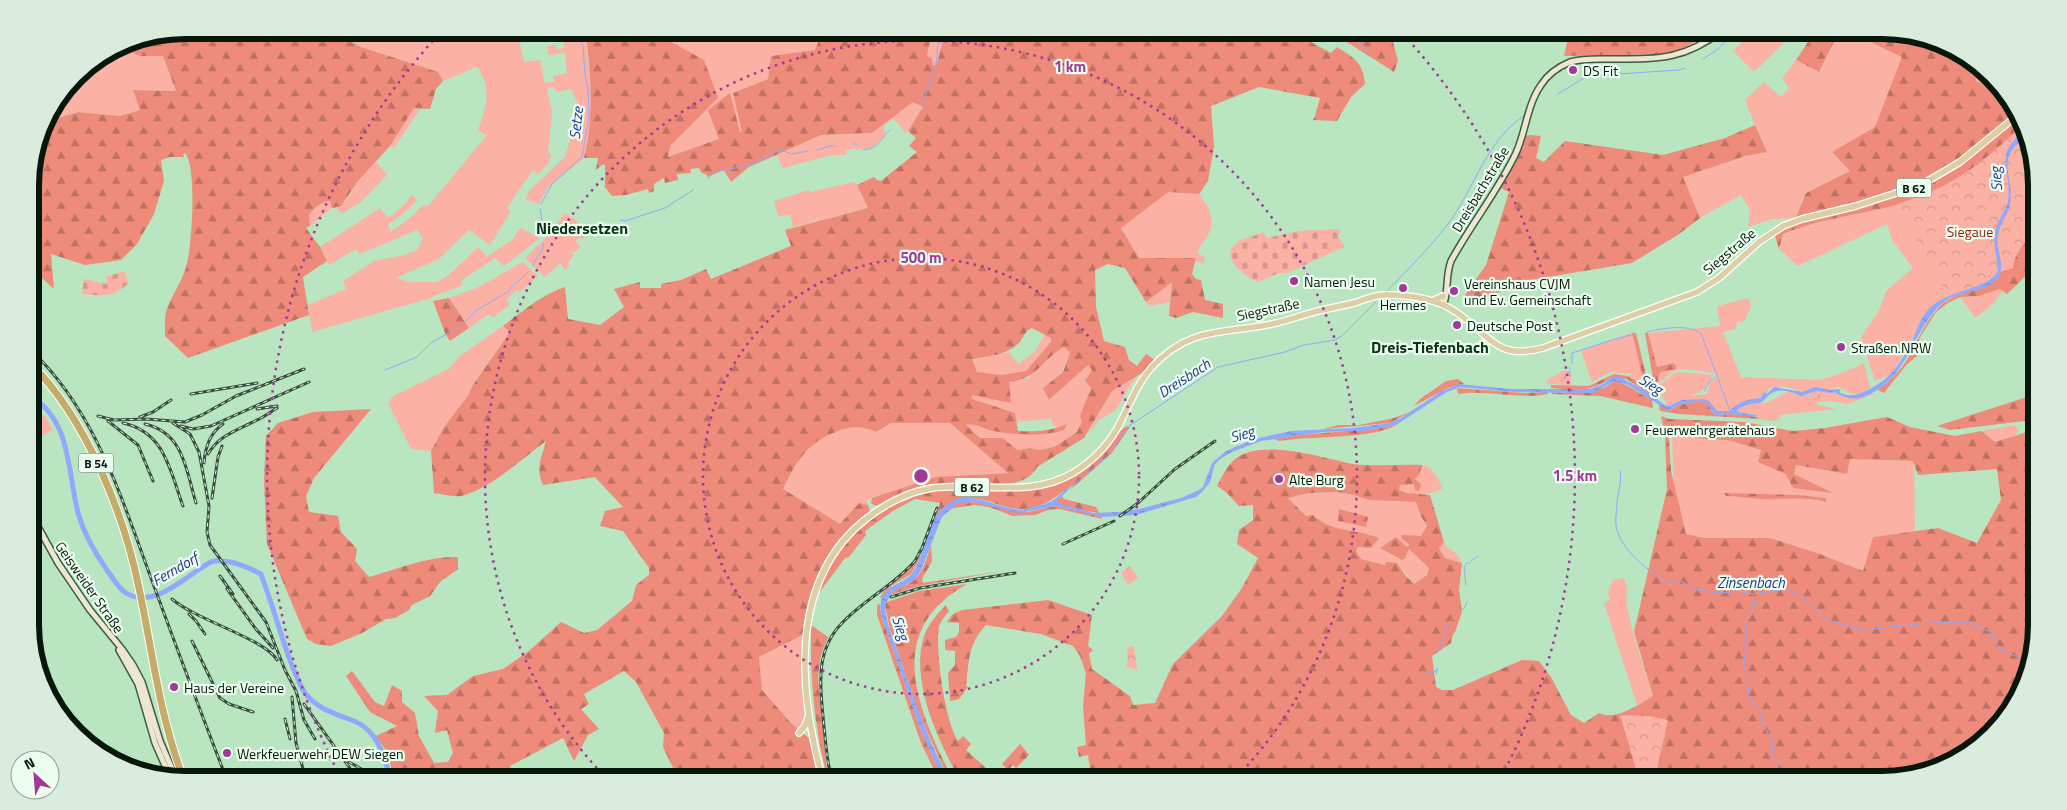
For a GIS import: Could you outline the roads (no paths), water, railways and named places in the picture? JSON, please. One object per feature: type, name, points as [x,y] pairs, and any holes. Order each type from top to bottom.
[{"type":"highway","name":"B 54","points":[[39,374],[63,404],[96,461],[123,528],[160,705],[181,771]]},
{"type":"highway","name":"B 54","points":[[39,380],[60,406],[92,463],[119,529],[134,576],[158,713],[176,771]]},
{"type":"main road","name":"Dreisbachstraße","points":[[1444,305],[1447,272],[1451,261],[1511,162],[1519,144],[1533,100],[1548,76],[1561,66],[1577,60],[1644,60],[1672,56],[1697,47],[1709,39]]},
{"type":"main road","name":"Siegstraße","points":[[809,712],[806,660],[807,631],[811,603],[820,576],[843,539],[858,525],[884,506],[904,496],[924,490],[951,486],[1026,488],[1063,478],[1090,461],[1107,443],[1121,421],[1141,382],[1155,364],[1166,353],[1187,341],[1210,333],[1275,324],[1359,301],[1392,296],[1409,296],[1444,305],[1459,314],[1502,348],[1522,352],[1543,348],[1697,292],[1719,278],[1759,242],[1790,223],[1896,195],[1921,185],[1960,162],[2013,119]]},
{"type":"main road","points":[[1432,301],[1444,294]]},
{"type":"main road","name":"Geisweider Straße","points":[[39,529],[58,563],[86,604],[133,665],[142,682],[160,741],[174,771]]},
{"type":"main road","name":"Geisweider Straße","points":[[117,644],[138,684],[155,742],[167,770]]},
{"type":"main road","points":[[799,733],[805,726],[809,712]]},
{"type":"main road","name":"B 62","points":[[809,712],[821,771]]},
{"type":"water","points":[[2019,136],[2021,141],[2011,152],[2009,158],[2008,170],[2011,197],[2009,208],[1998,236],[2001,269],[1997,280],[1978,290],[1950,298],[1940,305],[1925,325],[1905,361],[1889,381],[1878,390],[1864,397],[1849,398],[1835,392],[1817,391],[1801,396],[1785,391],[1776,391],[1760,403],[1747,405],[1737,410],[1738,412],[1757,415],[1756,417],[1731,414],[1715,415],[1708,405],[1701,401],[1678,405],[1669,411],[1628,385],[1615,381],[1593,393],[1514,392],[1460,387],[1447,392],[1396,425],[1363,431],[1323,432],[1261,441],[1232,452],[1215,464],[1210,482],[1196,497],[1136,515],[1102,517],[1056,506],[1019,513],[973,502],[958,503],[942,517],[921,570],[915,580],[892,592],[885,605],[891,633],[917,707],[945,771],[939,771],[920,728],[881,614],[881,604],[882,596],[886,591],[913,572],[921,556],[933,521],[944,507],[954,501],[964,498],[974,499],[1005,507],[1026,509],[1052,501],[1073,485],[1058,500],[1058,503],[1094,513],[1139,509],[1181,498],[1199,490],[1203,487],[1212,463],[1226,451],[1235,447],[1259,438],[1291,431],[1352,428],[1390,423],[1401,418],[1440,392],[1459,384],[1511,389],[1590,389],[1603,384],[1610,378],[1618,376],[1646,391],[1665,405],[1669,406],[1681,400],[1703,399],[1709,401],[1717,411],[1729,411],[1750,399],[1761,398],[1764,392],[1767,394],[1774,387],[1802,392],[1815,387],[1829,390],[1841,389],[1839,392],[1846,395],[1861,393],[1883,380],[1896,368],[1906,353],[1923,317],[1932,306],[1952,295],[1984,283],[1998,271],[1994,236],[2008,201],[2006,156],[2015,139]]},
{"type":"waterway","name":"Setze","points":[[541,204],[552,184],[582,157],[589,117],[588,87],[585,75],[583,46],[580,39]]},
{"type":"waterway","points":[[922,105],[936,66],[938,45],[942,39]]},
{"type":"waterway","points":[[1352,39],[1363,46],[1367,55]]},
{"type":"waterway","name":"Dreisbach","points":[[1703,59],[1717,50],[1728,39]]},
{"type":"waterway","name":"Dreisbach","points":[[1558,94],[1587,76],[1679,70],[1685,68]]},
{"type":"waterway","name":"Dreisbach","points":[[1385,293],[1426,251],[1448,224],[1491,151],[1512,125],[1525,115]]},
{"type":"waterway","points":[[863,150],[875,147],[890,130]]},
{"type":"waterway","points":[[817,150],[834,145],[835,147]]},
{"type":"waterway","points":[[708,178],[715,172],[754,164],[778,149],[792,154],[808,151]]},
{"type":"waterway","points":[[620,220],[625,221],[665,208],[693,190]]},
{"type":"waterway","name":"Setze","points":[[540,209],[544,232]]},
{"type":"waterway","name":"Setze","points":[[533,265],[543,248],[543,243]]},
{"type":"waterway","name":"Setze","points":[[385,370],[417,357],[431,343],[459,327],[477,310],[509,291],[528,272]]},
{"type":"waterway","name":"Dreisbach","points":[[1072,486],[1109,455],[1129,426],[1218,367],[1285,352],[1304,345],[1335,340],[1342,336],[1376,302]]},
{"type":"waterway","points":[[1647,332],[1668,328],[1689,328],[1701,333],[1730,411]]},
{"type":"waterway","points":[[1572,364],[1572,353],[1631,335]]},
{"type":"waterway","points":[[1561,381],[1569,372]]},
{"type":"waterway","points":[[1704,391],[1710,381],[1716,377]]},
{"type":"waterway","name":"Ferndorf","points":[[39,403],[55,421],[62,435],[75,500],[87,537],[94,551],[120,588],[135,597],[145,598],[154,596],[173,587],[214,561],[232,562],[261,574],[290,660],[305,693],[321,707],[354,721],[369,731],[383,754],[388,771]]},
{"type":"waterway","name":"Zinsenbach","points":[[1620,471],[1616,520],[1619,535],[1635,558],[1664,582],[1677,579],[1696,590],[1722,593],[1738,591],[1753,594],[1786,589],[1801,596],[1816,608],[1825,619],[1851,627],[1852,629],[1865,630],[1928,623]]},
{"type":"waterway","points":[[1471,561],[1478,556]]},
{"type":"waterway","points":[[1466,585],[1464,567],[1467,563],[1470,563]]},
{"type":"waterway","points":[[1750,614],[1755,606],[1753,594]]},
{"type":"waterway","points":[[1438,652],[1450,622],[1465,607],[1467,602]]},
{"type":"waterway","points":[[1745,669],[1748,617]]},
{"type":"waterway","name":"Zinsenbach","points":[[1932,623],[1969,622],[1984,630],[1992,631],[1996,643],[2001,650],[2024,659]]},
{"type":"waterway","points":[[1436,674],[1437,668]]},
{"type":"waterway","points":[[1423,674],[1436,671]]},
{"type":"waterway","points":[[1747,673],[1749,698],[1763,715],[1762,721],[1773,744],[1772,753],[1781,765],[1780,769],[1782,771]]},
{"type":"railway","points":[[39,358],[54,374],[73,400],[90,428],[104,457],[129,517],[224,771]]},
{"type":"railway","points":[[98,416],[114,420],[146,419],[185,422],[236,396],[304,369]]},
{"type":"railway","points":[[181,426],[193,429],[211,426],[309,382]]},
{"type":"railway","points":[[191,394],[257,383]]},
{"type":"railway","points":[[140,417],[153,412],[171,400]]},
{"type":"railway","points":[[257,409],[277,406]]},
{"type":"railway","points":[[208,454],[212,447],[223,438],[277,408]]},
{"type":"railway","points":[[108,421],[138,445],[153,481]]},
{"type":"railway","points":[[123,423],[137,428],[157,444],[164,455],[183,506]]},
{"type":"railway","points":[[173,423],[190,434],[199,452],[209,506],[207,532],[210,545],[266,622],[285,670],[296,691],[304,720],[315,739]]},
{"type":"railway","points":[[145,424],[158,429],[176,444],[186,466],[196,503]]},
{"type":"railway","points":[[204,463],[209,441],[223,424]]},
{"type":"railway","points":[[1120,516],[1138,503],[1175,469],[1215,441]]},
{"type":"railway","points":[[212,498],[218,457],[222,446]]},
{"type":"railway","points":[[830,771],[821,699],[821,672],[827,647],[842,623],[898,578],[915,561],[937,508]]},
{"type":"railway","points":[[1063,544],[1114,521]]},
{"type":"railway","points":[[891,597],[920,588],[1015,573]]},
{"type":"railway","points":[[220,576],[233,594]]},
{"type":"railway","points":[[227,589],[255,628],[273,648]]},
{"type":"railway","points":[[172,599],[183,607],[259,645],[270,652],[277,660]]},
{"type":"railway","points":[[189,614],[205,634]]},
{"type":"railway","points":[[192,641],[220,698],[229,704],[253,712]]},
{"type":"railway","points":[[292,697],[296,743],[304,771]]},
{"type":"railway","points":[[304,704],[352,771]]},
{"type":"railway","points":[[285,719],[290,739]]},
{"type":"railway","points":[[349,762],[365,771]]},
{"type":"place","name":"DS Fit","points":[[1573,70]]},
{"type":"place","name":"Namen Jesu","points":[[1294,281]]},
{"type":"place","name":"Hermes","points":[[1403,288]]},
{"type":"place","name":"Vereinshaus CVJM und Ev. Gemeinschaft","points":[[1454,291]]},
{"type":"place","name":"Deutsche Post","points":[[1457,325]]},
{"type":"place","name":"Straßen.NRW","points":[[1841,347]]},
{"type":"place","name":"Feuerwehrgerätehaus","points":[[1635,429]]},
{"type":"place","name":"Alte Burg","points":[[1279,479]]},
{"type":"place","name":"Haus der Vereine","points":[[174,687]]},
{"type":"place","name":"Werkfeuerwehr DEW Siegen","points":[[227,753]]},
{"type":"district","name":"Niedersetzen","points":[[582,228]]},
{"type":"district","name":"Dreis-Tiefenbach","points":[[1430,347]]},
{"type":"water label","name":"Sieg","points":[[1996,179]]},
{"type":"water label","name":"Sieg","points":[[1651,384]]},
{"type":"water label","name":"Sieg","points":[[1242,434]]},
{"type":"water label","name":"Sieg","points":[[901,628]]},
{"type":"park label","name":"Siegaue","points":[[1970,231]]}]
